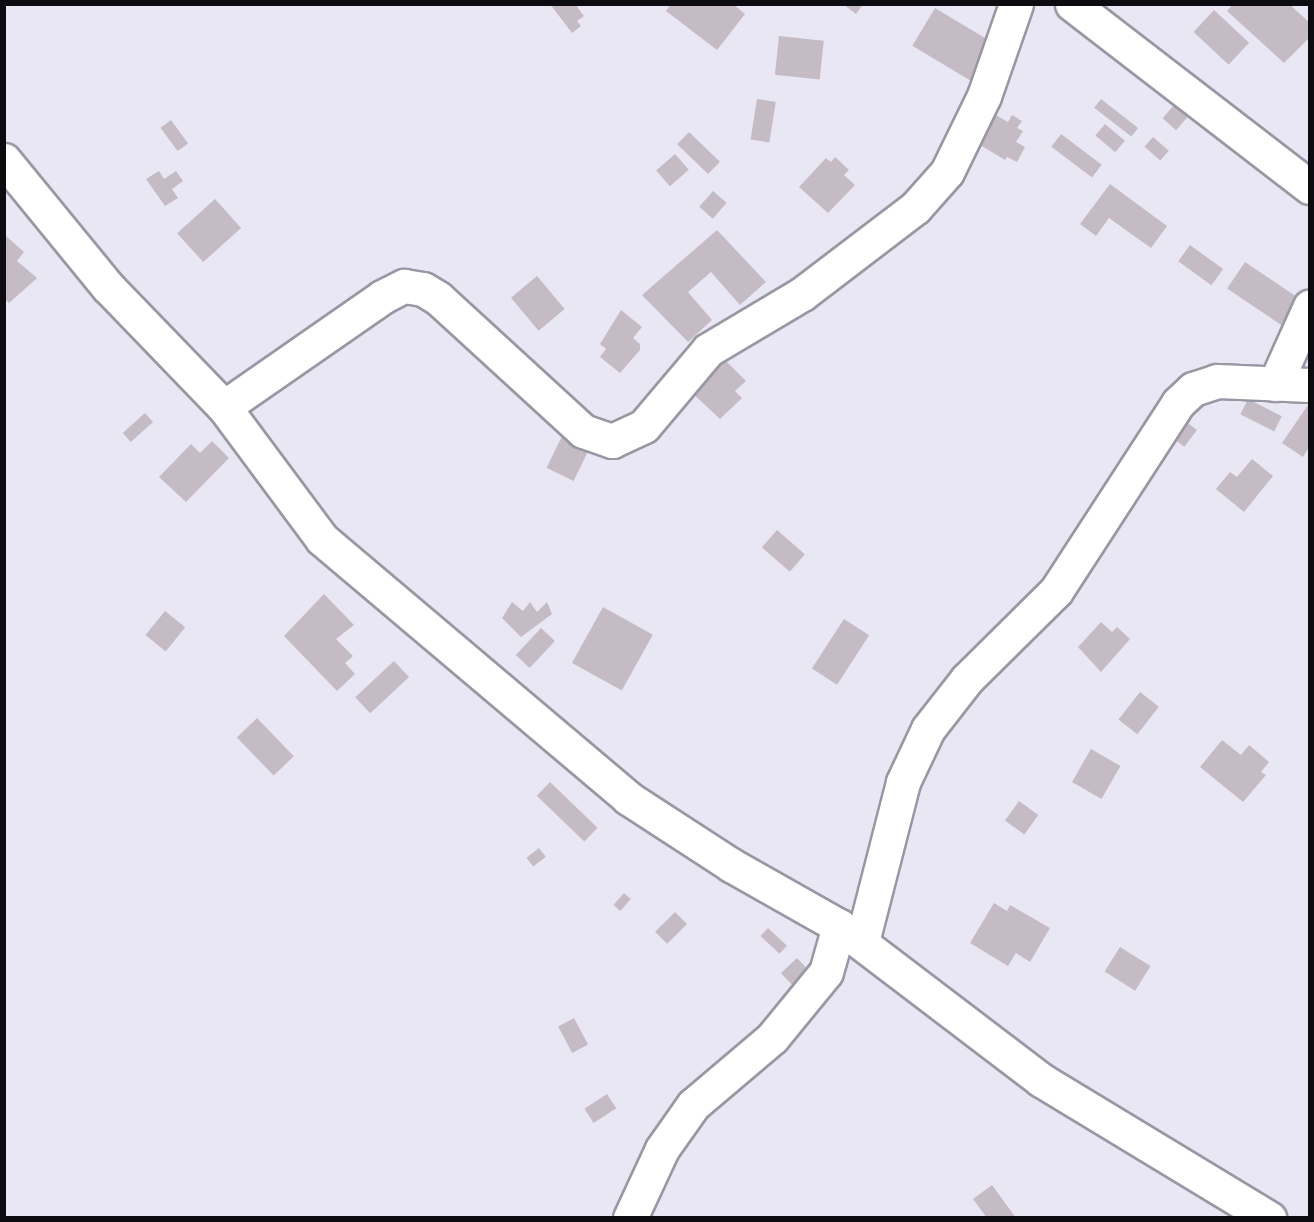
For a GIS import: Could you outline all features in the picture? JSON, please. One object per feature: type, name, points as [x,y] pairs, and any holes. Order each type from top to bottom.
[{"type":"street","points":[[224,407],[382,297],[404,286],[423,289],[438,298],[583,431],[612,441],[644,426],[708,350],[802,294],[915,208],[947,172],[984,96],[1016,4]]},
{"type":"street","points":[[1072,4],[1310,187]]},
{"type":"street","points":[[4,160],[108,287],[224,407],[322,539],[628,798],[731,865],[857,939],[1041,1080],[1269,1218]]},
{"type":"street","points":[[1275,384],[1310,306]]},
{"type":"street","points":[[630,1218],[662,1149],[693,1105],[772,1038],[832,962],[857,939],[903,782],[928,729],[967,679],[1056,591],[1178,403],[1193,389],[1217,381],[1310,385]]},
{"type":"building","points":[[550,4],[575,4],[584,16],[577,21],[581,26],[572,33]]},
{"type":"building","points":[[671,4],[733,4],[745,14],[717,50],[666,11]]},
{"type":"building","points":[[843,4],[863,4],[856,14]]},
{"type":"building","points":[[1233,4],[1289,4],[1310,23],[1310,37],[1284,63],[1227,11]]},
{"type":"building","points":[[935,8],[994,44],[971,81],[912,46]]},
{"type":"building","points":[[1214,10],[1249,43],[1229,65],[1194,32]]},
{"type":"building","points":[[779,36],[824,41],[820,79],[775,75]]},
{"type":"building","points":[[757,99],[776,102],[769,142],[751,139]]},
{"type":"building","points":[[1101,99],[1138,128],[1131,137],[1094,108]]},
{"type":"building","points":[[1175,104],[1189,116],[1176,130],[1163,118]]},
{"type":"building","points":[[989,111],[1008,122],[1012,115],[1022,121],[1017,128],[1023,131],[1016,142],[1025,147],[1017,162],[1007,157],[1005,160],[972,140]]},
{"type":"building","points":[[171,120],[188,143],[178,151],[160,128]]},
{"type":"building","points":[[1105,124],[1125,141],[1115,152],[1095,135]]},
{"type":"building","points":[[689,132],[720,162],[708,174],[677,144]]},
{"type":"building","points":[[1061,134],[1102,165],[1092,177],[1051,147]]},
{"type":"building","points":[[1153,137],[1169,151],[1160,161],[1144,147]]},
{"type":"building","points":[[675,154],[689,170],[670,186],[656,170]]},
{"type":"building","points":[[835,157],[849,170],[844,175],[855,185],[828,213],[799,187],[826,158],[831,162]]},
{"type":"building","points":[[159,171],[164,179],[176,171],[183,181],[172,189],[178,198],[165,206],[146,179]]},
{"type":"building","points":[[1110,184],[1167,226],[1151,248],[1109,218],[1096,236],[1080,224]]},
{"type":"building","points":[[713,191],[727,203],[713,219],[699,207]]},
{"type":"building","points":[[215,199],[241,228],[203,262],[177,233]]},
{"type":"building","points":[[717,230],[766,282],[740,305],[711,272],[688,292],[712,320],[688,342],[642,295]]},
{"type":"building","points":[[6,236],[24,252],[17,261],[37,278],[9,303],[4,298]]},
{"type":"building","points":[[1190,245],[1223,269],[1211,285],[1178,261]]},
{"type":"building","points":[[1245,262],[1304,302],[1286,328],[1227,289]]},
{"type":"building","points":[[537,276],[565,309],[539,331],[511,298]]},
{"type":"building","points":[[621,310],[642,327],[633,338],[640,344],[640,350],[620,373],[600,357],[606,349],[600,344]]},
{"type":"building","points":[[724,359],[746,381],[735,391],[742,398],[720,419],[691,392]]},
{"type":"building","points":[[1248,399],[1282,416],[1274,431],[1240,414]]},
{"type":"building","points":[[1310,402],[1310,446],[1303,457],[1282,443]]},
{"type":"building","points":[[145,413],[153,422],[131,442],[123,433]]},
{"type":"building","points":[[1181,418],[1197,430],[1184,447],[1168,435]]},
{"type":"building","points":[[565,430],[592,443],[574,481],[547,468]]},
{"type":"building","points":[[212,441],[229,458],[186,502],[159,477],[191,444],[200,453]]},
{"type":"building","points":[[1252,459],[1273,476],[1244,512],[1216,489],[1230,472],[1237,477]]},
{"type":"building","points":[[777,530],[805,554],[790,572],[762,547]]},
{"type":"building","points":[[324,594],[354,625],[336,639],[353,656],[345,663],[355,674],[337,691],[284,636]]},
{"type":"building","points":[[512,602],[523,611],[530,602],[537,612],[547,602],[552,614],[521,637],[502,618]]},
{"type":"building","points":[[603,607],[653,635],[622,691],[572,663]]},
{"type":"building","points":[[165,611],[185,627],[166,651],[145,635]]},
{"type":"building","points":[[844,619],[869,635],[837,685],[812,668]]},
{"type":"building","points":[[1101,622],[1112,632],[1117,627],[1130,639],[1101,672],[1078,647]]},
{"type":"building","points":[[541,628],[555,641],[530,668],[516,655]]},
{"type":"building","points":[[394,661],[409,677],[370,713],[355,697]]},
{"type":"building","points":[[1140,692],[1159,707],[1137,734],[1118,720]]},
{"type":"building","points":[[257,718],[294,756],[274,776],[237,737]]},
{"type":"building","points":[[1222,740],[1241,755],[1249,745],[1269,762],[1261,772],[1266,775],[1243,802],[1200,767]]},
{"type":"building","points":[[1091,749],[1120,766],[1101,799],[1072,782]]},
{"type":"building","points":[[550,782],[597,828],[584,842],[537,796]]},
{"type":"building","points":[[1019,801],[1038,815],[1024,835],[1005,820]]},
{"type":"building","points":[[539,848],[546,857],[533,867],[526,858]]},
{"type":"building","points":[[624,893],[631,899],[620,911],[614,905]]},
{"type":"building","points":[[994,903],[1007,911],[1010,905],[1050,928],[1030,962],[1016,953],[1008,966],[970,943]]},
{"type":"building","points":[[675,912],[687,924],[667,944],[655,932]]},
{"type":"building","points":[[768,928],[787,946],[780,954],[760,936]]},
{"type":"building","points":[[1120,947],[1151,966],[1135,991],[1105,972]]},
{"type":"building","points":[[797,958],[811,973],[795,988],[781,973]]},
{"type":"building","points":[[574,1018],[588,1044],[572,1053],[558,1026]]},
{"type":"building","points":[[607,1094],[616,1108],[594,1123],[584,1109]]},
{"type":"building","points":[[992,1185],[1016,1218],[987,1218],[973,1199]]}]
